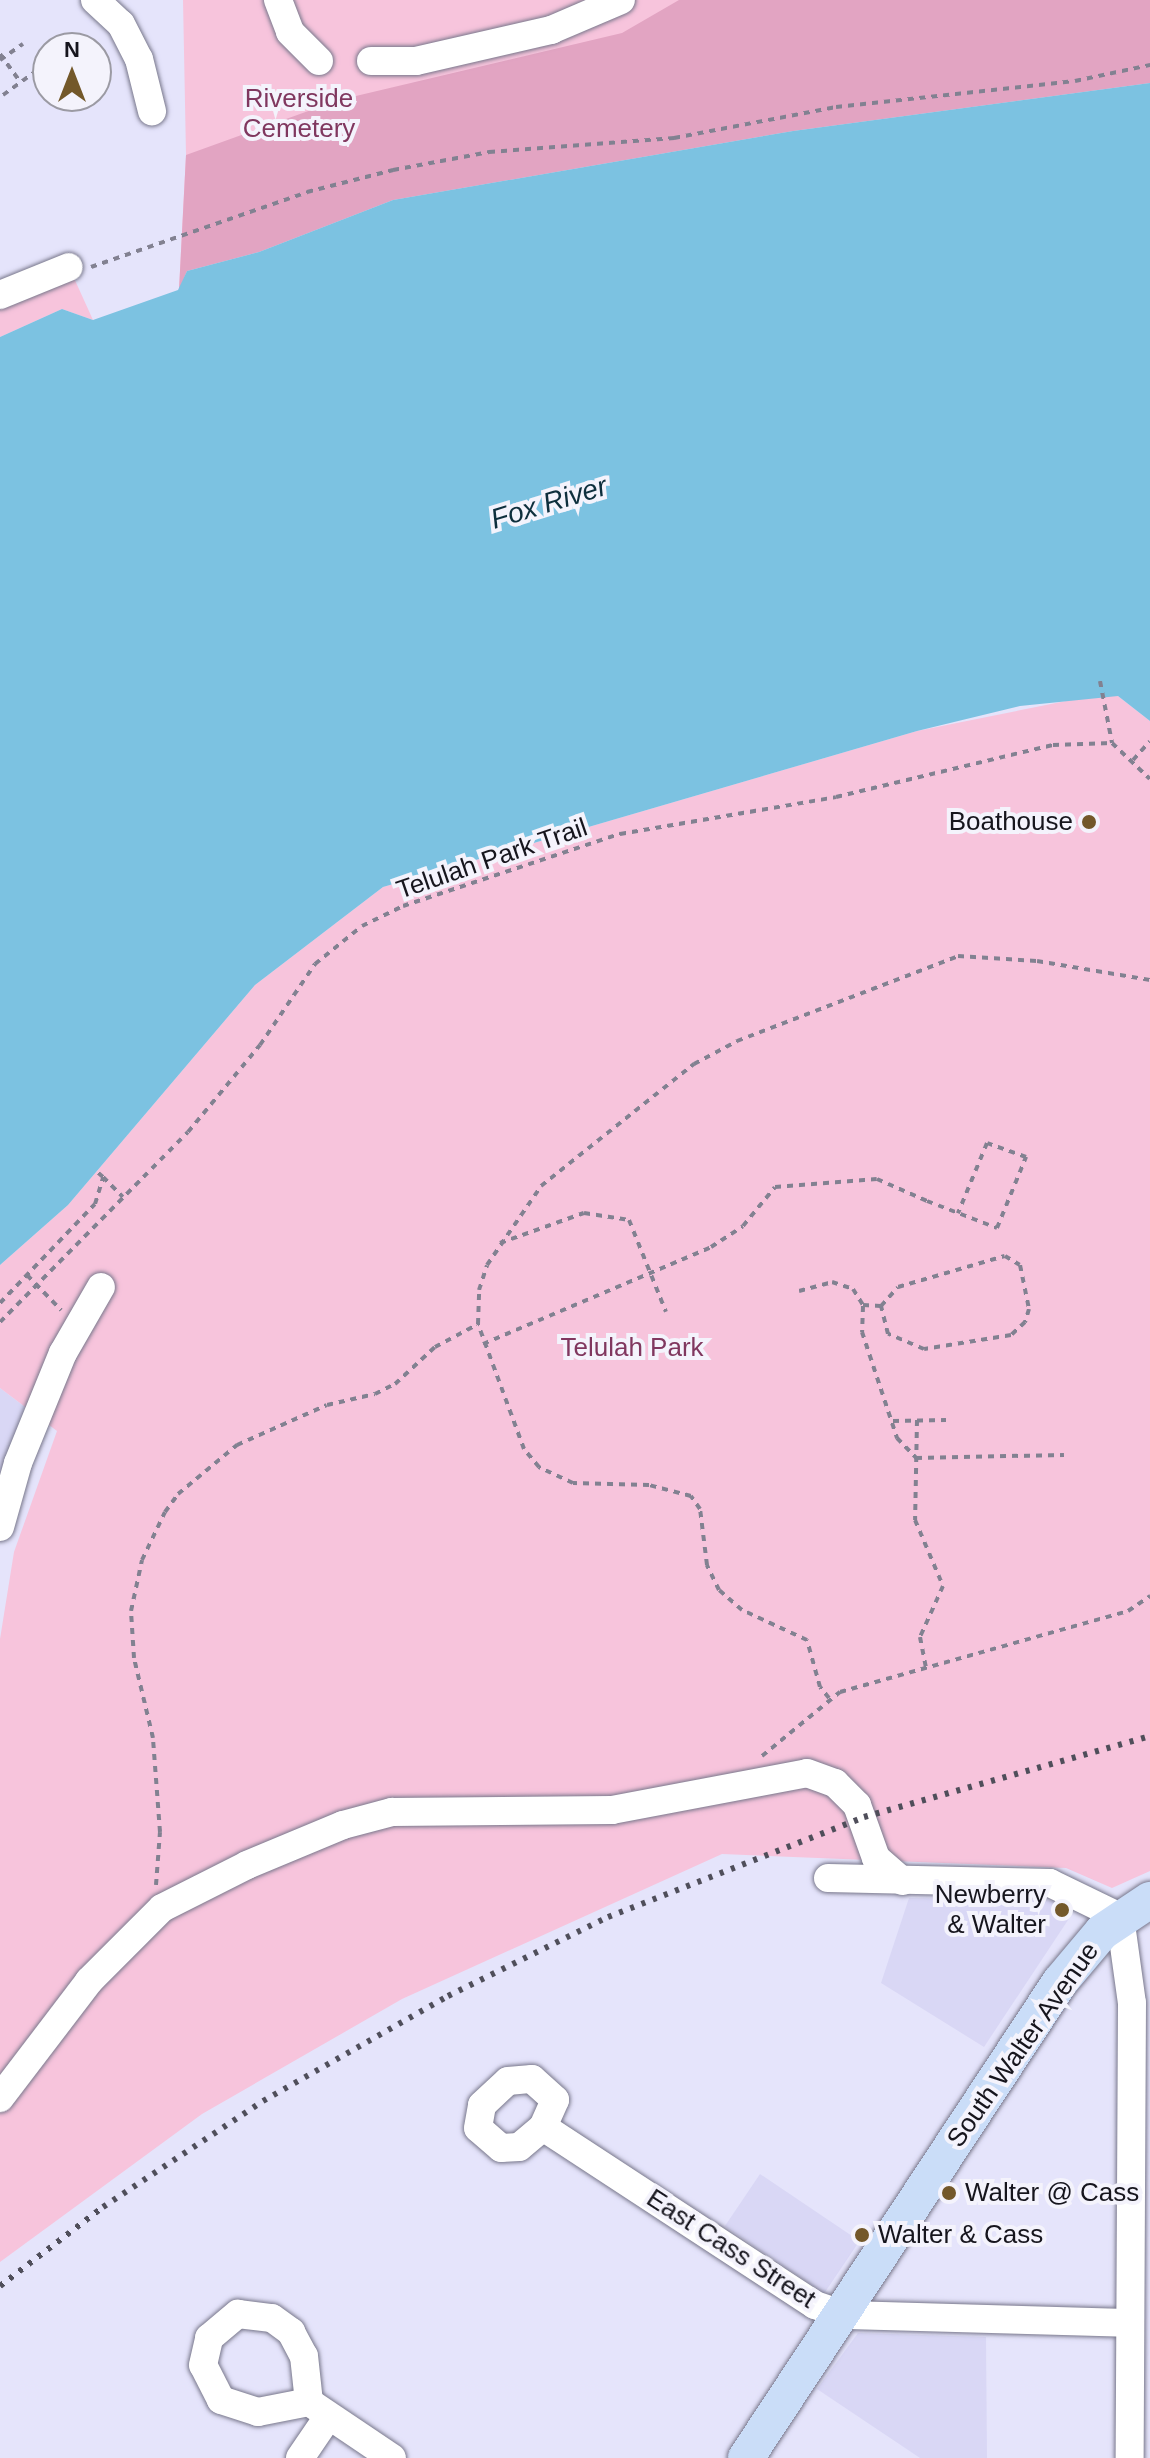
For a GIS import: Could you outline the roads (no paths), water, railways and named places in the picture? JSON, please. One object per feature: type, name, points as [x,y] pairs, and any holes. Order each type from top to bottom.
[{"type":"main road","name":"South Walter Avenue","points":[[746,2458],[844,2315],[1005,2060],[1080,1956],[1135,1908]]},
{"type":"street","points":[[95,0],[121,24],[139,59],[152,111]]},
{"type":"street","points":[[278,0],[290,32],[319,61]]},
{"type":"street","points":[[371,61],[416,61],[551,30],[621,0]]},
{"type":"street","points":[[0,295],[69,267]]},
{"type":"street","points":[[0,1527],[9,1460],[63,1353],[101,1287]]},
{"type":"street","points":[[0,2098],[89,1981],[162,1908],[261,1859],[343,1825],[392,1812],[612,1810],[807,1773],[835,1783],[857,1805],[876,1858],[902,1881]]},
{"type":"street","points":[[828,1878],[1050,1883],[1135,1908],[1130,2458]]},
{"type":"street","name":"East Cass Street","points":[[543,2127],[815,2305],[844,2315],[1130,2323]]},
{"type":"street","points":[[300,2458],[328,2416],[392,2458]]},
{"type":"water","name":"Fox River","points":[[1150,83],[1150,721],[1118,696],[1020,706],[917,731],[383,887],[255,985],[68,1205],[0,1265],[0,337],[62,309],[93,320],[178,290],[187,271],[259,252],[393,200],[793,131]]},
{"type":"railway","points":[[0,2286],[103,2207],[263,2101],[448,1996],[608,1917],[864,1817],[1150,1736]]},
{"type":"place","name":"Boathouse","points":[[1089,822]]},
{"type":"place","name":"Newberry & Walter","points":[[1062,1910]]},
{"type":"place","name":"Walter @ Cass","points":[[949,2193]]},
{"type":"place","name":"Walter & Cass","points":[[862,2235]]},
{"type":"park label","name":"Riverside Cemetery","points":[[299,114]]},
{"type":"park label","name":"Telulah Park","points":[[632,1348]]}]
